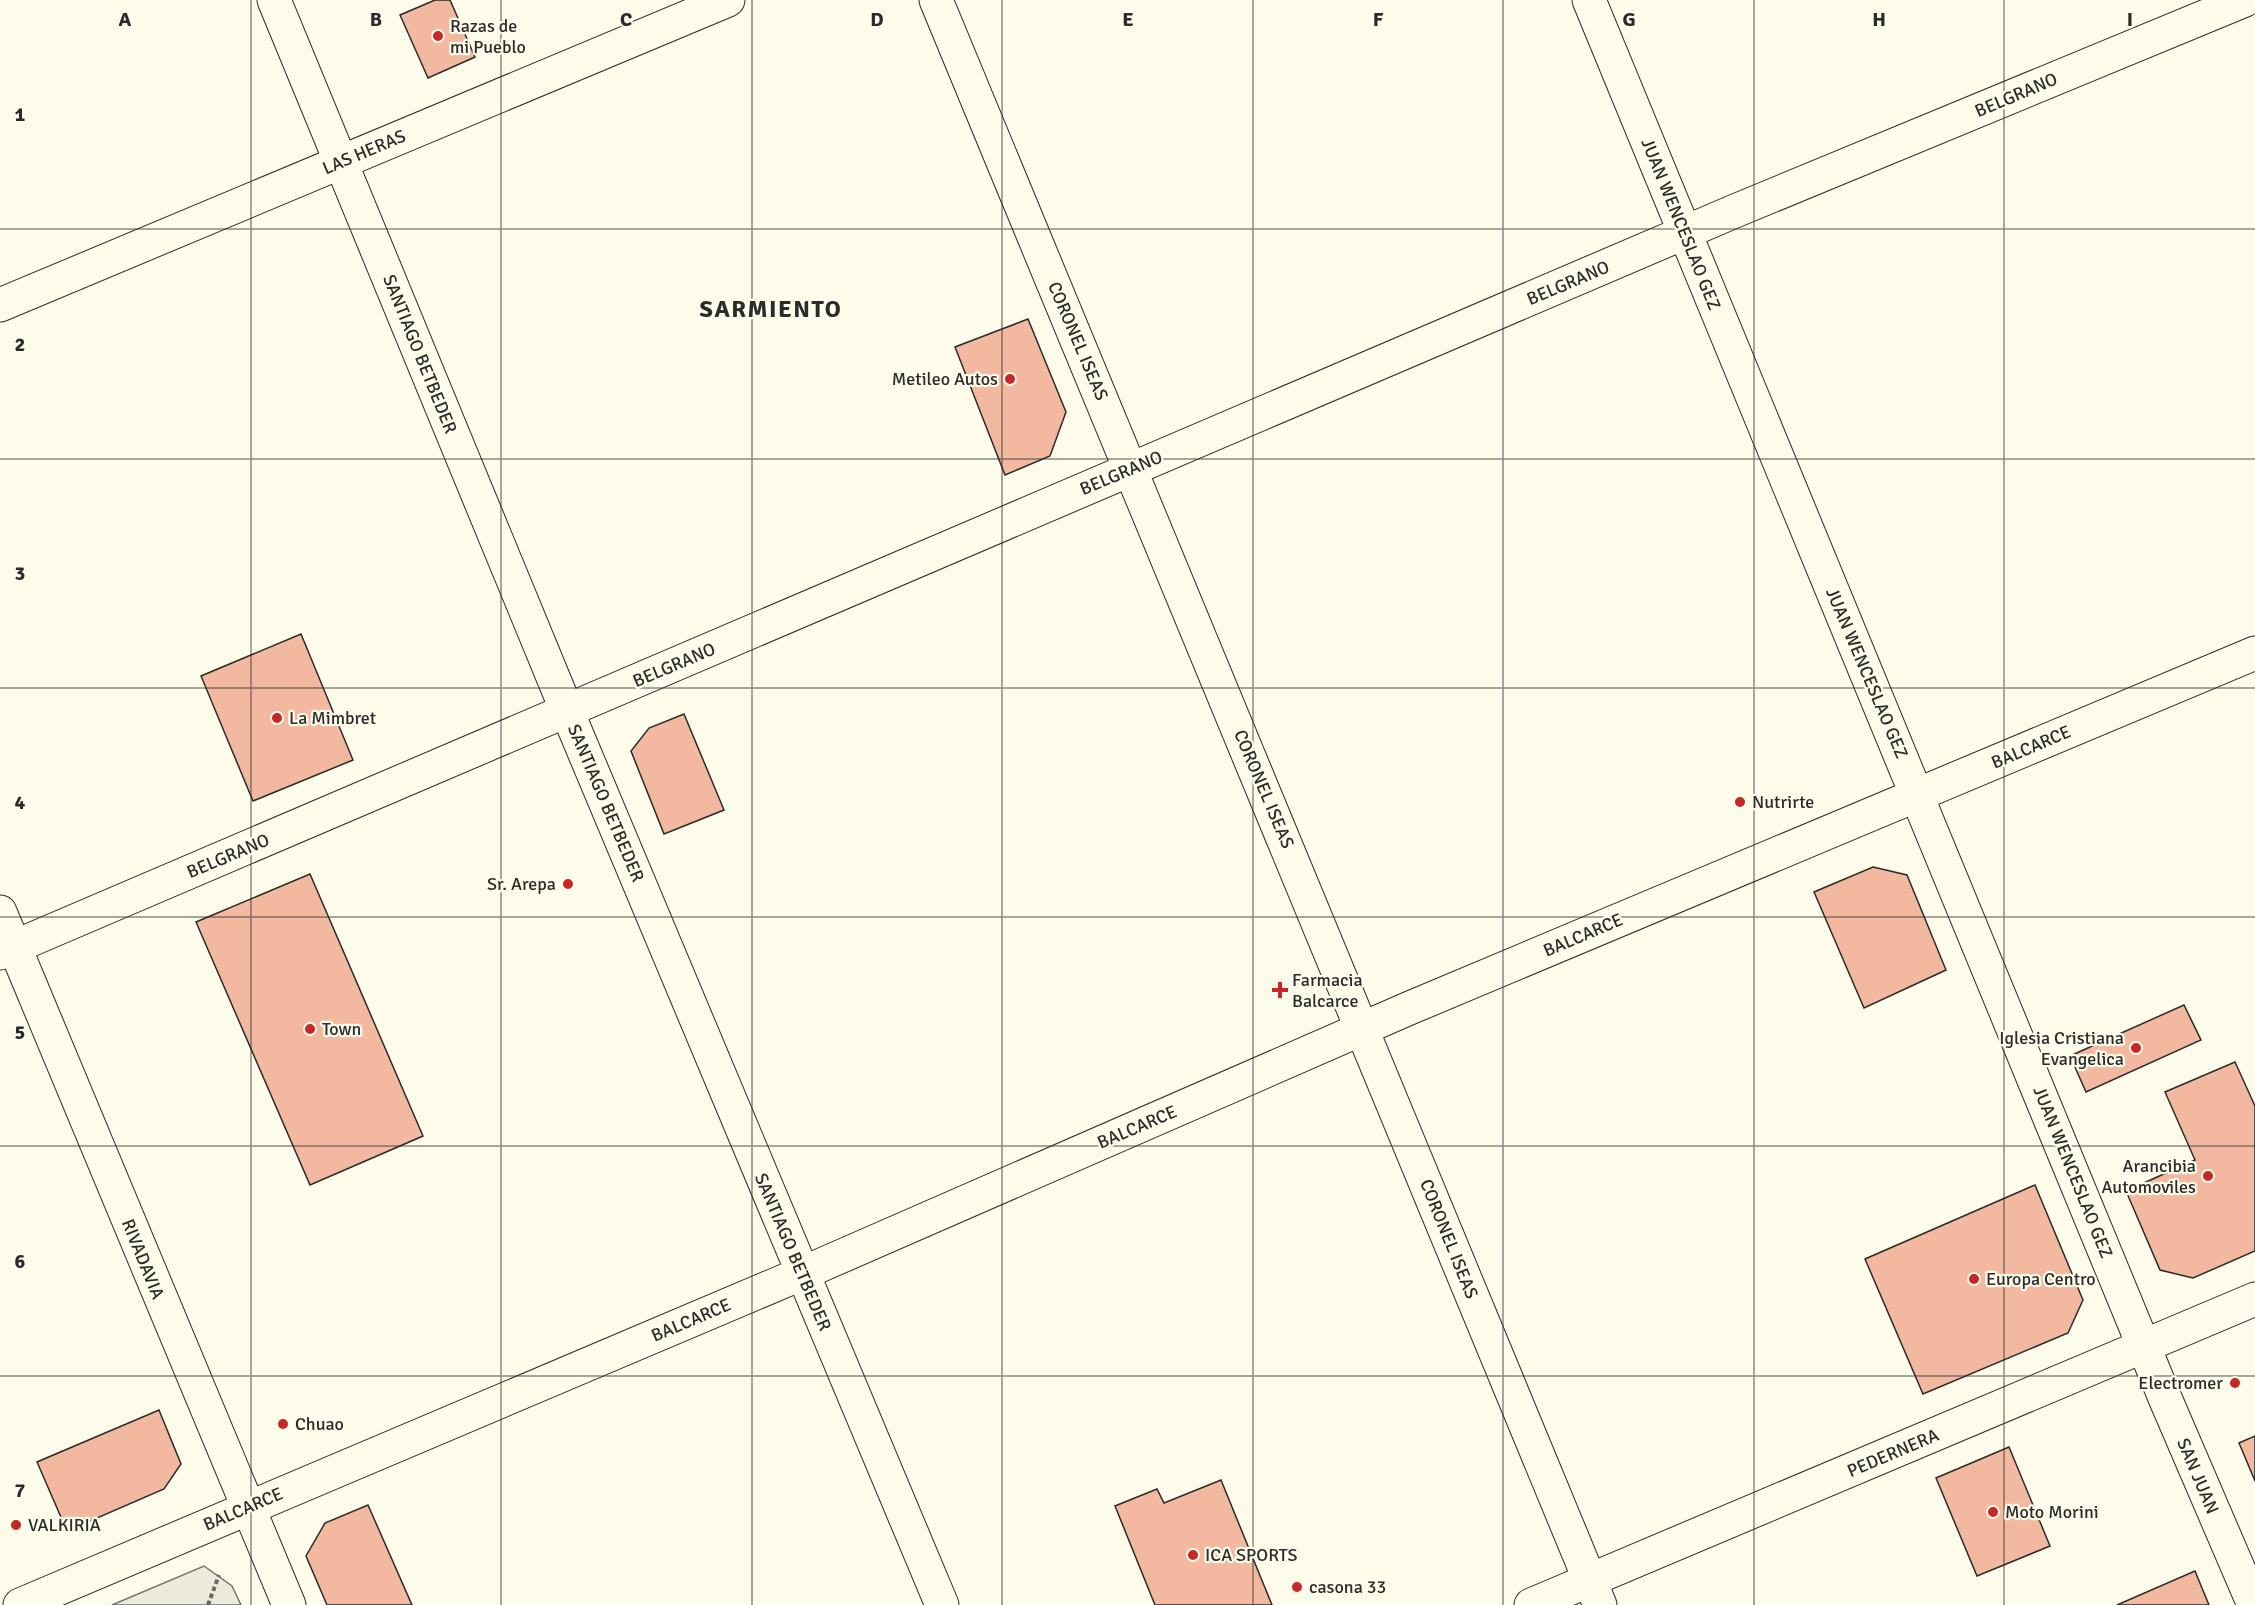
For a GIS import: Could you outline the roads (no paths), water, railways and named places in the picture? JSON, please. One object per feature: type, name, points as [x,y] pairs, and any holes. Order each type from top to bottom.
[{"type":"street","name":"SANTIAGO BETBEDER","points":[[274,0],[567,711],[942,1605]]},
{"type":"street","name":"LAS HERAS","points":[[0,305],[728,0]]},
{"type":"street","name":"CORONEL ISEAS","points":[[936,0],[1595,1592]]},
{"type":"street","name":"JUAN WENCESLAO GEZ","points":[[1589,0],[2145,1347]]},
{"type":"street","name":"BELGRANO","points":[[7,950],[1684,233],[2244,0]]},
{"type":"street","points":[[2244,0],[2255,26]]},
{"type":"street","name":"BALCARCE","points":[[20,1605],[802,1273],[1363,1030],[2255,653]]},
{"type":"street","name":"RIVADAVIA","points":[[0,912],[7,950],[289,1605]]},
{"type":"street","name":"PEDERNERA","points":[[1531,1605],[1595,1592],[1647,1558],[2255,1299]]},
{"type":"street","name":"SAN JUAN","points":[[2145,1347],[2254,1605]]},
{"type":"place","name":"Razas de mi Pueblo","points":[[438,36]]},
{"type":"place","name":"Metileo Autos","points":[[1010,379]]},
{"type":"place","name":"La Mimbret","points":[[277,718]]},
{"type":"place","name":"Nutrirte","points":[[1740,802]]},
{"type":"place","name":"Sr. Arepa","points":[[568,884]]},
{"type":"place","name":"Farmacia Balcarce","points":[[1280,990]]},
{"type":"place","name":"Town","points":[[310,1029]]},
{"type":"place","name":"Iglesia Cristiana Evangelica","points":[[2136,1048]]},
{"type":"place","name":"Arancibia Automoviles","points":[[2208,1176]]},
{"type":"place","name":"Europa Centro","points":[[1974,1279]]},
{"type":"place","name":"Electromer","points":[[2235,1383]]},
{"type":"place","name":"Chuao","points":[[283,1424]]},
{"type":"place","name":"Moto Morini","points":[[1993,1512]]},
{"type":"place","name":"VALKIRIA","points":[[16,1525]]},
{"type":"place","name":"ICA SPORTS","points":[[1193,1555]]},
{"type":"place","name":"casona 33","points":[[1297,1587]]},
{"type":"district","name":"SARMIENTO","points":[[771,309]]}]
